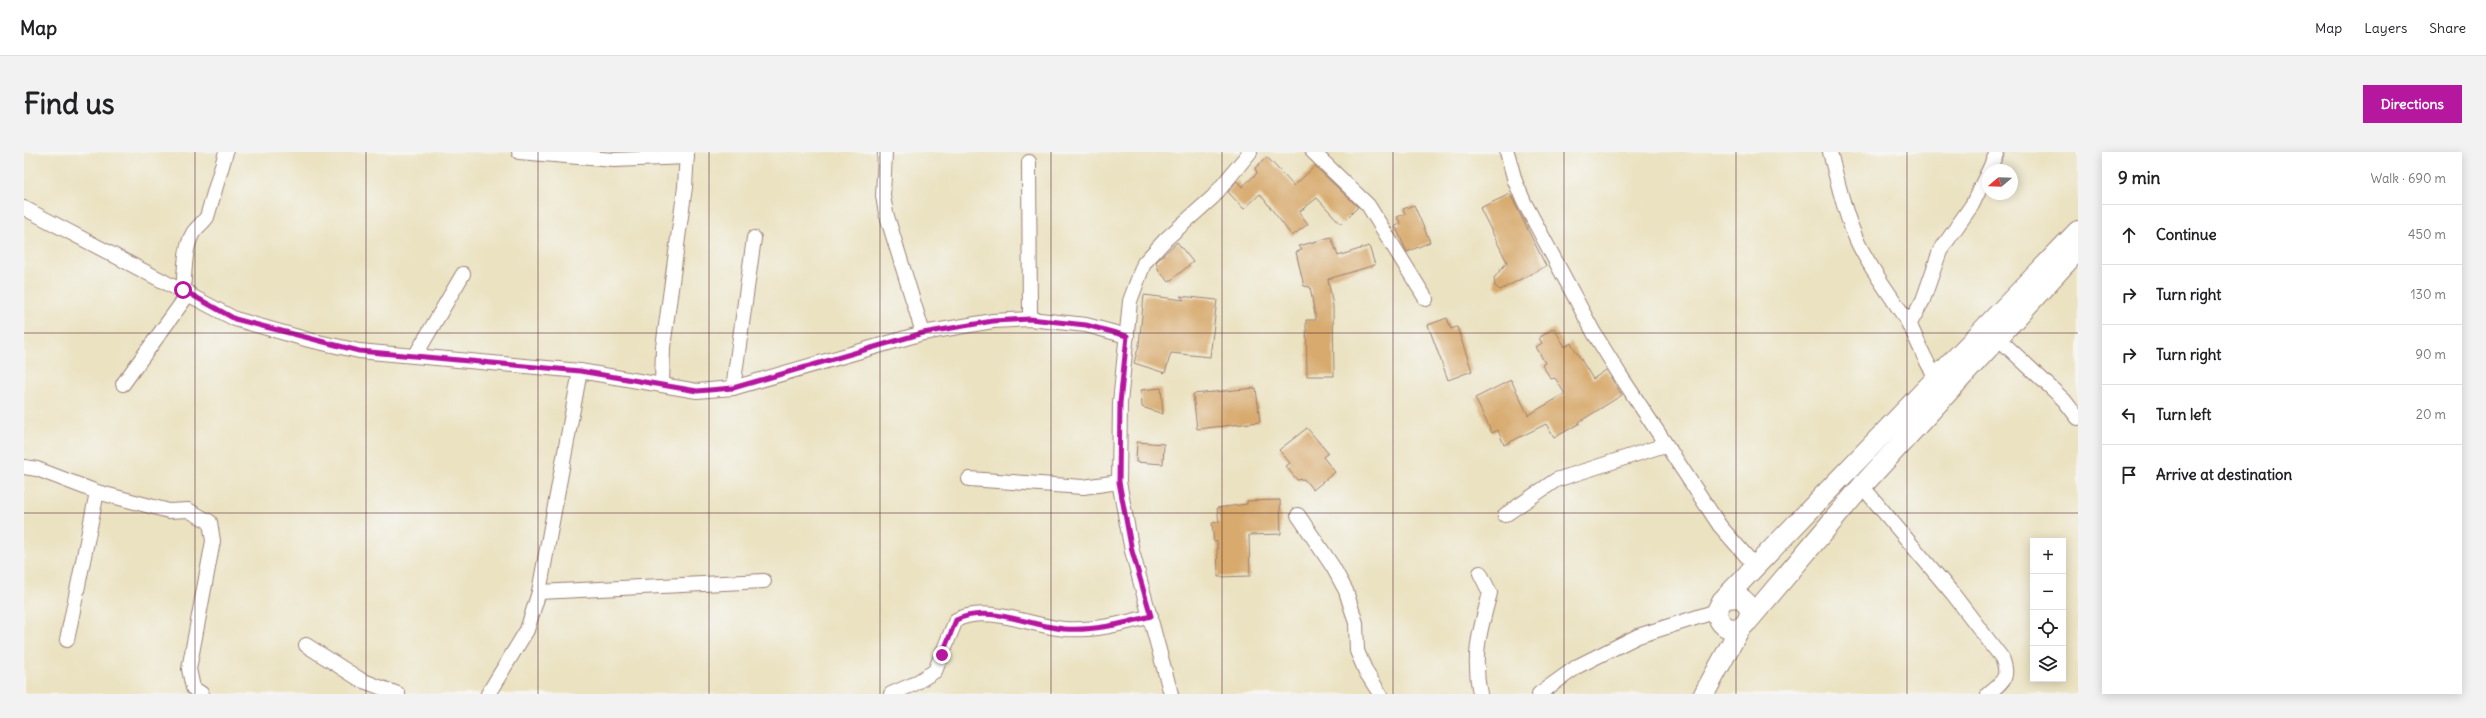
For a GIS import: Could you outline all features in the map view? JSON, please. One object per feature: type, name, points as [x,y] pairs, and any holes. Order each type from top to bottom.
[{"type":"main road","points":[[2078,231],[1754,568],[1722,604],[1718,617],[1724,626],[1729,629],[1744,624],[1862,486],[2078,250]]},
{"type":"main road","points":[[1704,694],[1744,624],[1750,609],[1748,604],[1738,597],[1722,604]]},
{"type":"street","points":[[123,384],[186,292],[189,242],[193,232],[201,226],[207,217],[226,152]]},
{"type":"street","points":[[519,152],[614,160],[687,154],[663,347],[662,385]]},
{"type":"street","points":[[885,152],[883,196],[886,213],[923,333]]},
{"type":"street","points":[[1171,694],[1151,616],[1132,551],[1119,482],[1120,403],[1130,301],[1144,263],[1166,239],[1213,197],[1250,152]]},
{"type":"street","points":[[1313,152],[1368,205],[1426,299]]},
{"type":"street","points":[[1507,152],[1515,181],[1524,202],[1594,333],[1665,445],[1720,526],[1748,558],[1754,568]]},
{"type":"street","points":[[1830,152],[1844,206],[1859,244],[1879,280],[1909,325],[1929,368],[1937,378]]},
{"type":"street","points":[[1991,164],[1997,152]]},
{"type":"street","points":[[1029,162],[1030,319]]},
{"type":"street","points":[[1909,325],[1923,300],[1940,251],[1972,205],[1982,184]]},
{"type":"street","points":[[24,208],[235,319],[309,340],[359,351],[580,371],[697,391],[733,388],[923,333],[993,321],[1030,319],[1086,325],[1127,336]]},
{"type":"street","points":[[733,388],[754,238]]},
{"type":"street","points":[[416,356],[463,274]]},
{"type":"street","points":[[1998,338],[2064,400],[2078,418]]},
{"type":"street","points":[[488,694],[527,630],[539,592],[580,371]]},
{"type":"street","points":[[1505,515],[1556,480],[1665,445]]},
{"type":"street","points":[[24,467],[37,469],[97,492],[169,511],[188,510],[210,522],[213,542],[189,669],[193,688],[202,694]]},
{"type":"street","points":[[969,479],[1083,486],[1119,482]]},
{"type":"street","points":[[1862,486],[1953,594],[2002,658],[2006,669],[2004,681],[1988,694]]},
{"type":"street","points":[[67,640],[97,492]]},
{"type":"street","points":[[1298,515],[1333,568],[1346,591],[1356,623],[1357,650],[1366,672],[1380,694]]},
{"type":"street","points":[[1480,573],[1490,593],[1480,632],[1475,666],[1480,694]]},
{"type":"street","points":[[539,592],[764,581]]},
{"type":"street","points":[[1539,694],[1578,666],[1638,636],[1722,604]]},
{"type":"street","points":[[891,694],[914,684],[935,671],[956,620],[963,616],[987,614],[1064,629],[1109,627],[1151,616]]},
{"type":"street","points":[[306,645],[361,680],[398,694]]},
{"type":"building","points":[[1267,157],[1294,186],[1315,166],[1358,207],[1341,224],[1317,198],[1299,212],[1308,224],[1292,236],[1260,194],[1244,209],[1228,192],[1237,181],[1242,187],[1257,173],[1255,168]]},
{"type":"building","points":[[1510,194],[1546,266],[1500,290],[1495,286],[1494,278],[1507,262],[1480,208]]},
{"type":"building","points":[[1414,205],[1430,242],[1407,252],[1395,226],[1401,224],[1397,217],[1405,214],[1403,209]]},
{"type":"building","points":[[1331,237],[1338,256],[1369,246],[1375,265],[1328,279],[1333,306],[1334,376],[1307,376],[1306,320],[1316,320],[1310,287],[1304,286],[1296,252],[1302,250],[1299,246]]},
{"type":"building","points":[[1177,242],[1193,262],[1169,282],[1159,271],[1156,262]]},
{"type":"building","points":[[1144,295],[1184,300],[1180,296],[1217,300],[1210,357],[1171,353],[1165,373],[1134,363],[1139,345]]},
{"type":"building","points":[[1447,318],[1451,329],[1457,327],[1472,371],[1448,380],[1428,325]]},
{"type":"building","points":[[1554,328],[1565,347],[1571,343],[1593,379],[1606,370],[1622,395],[1579,422],[1580,423],[1554,438],[1546,424],[1504,445],[1498,430],[1492,433],[1475,398],[1511,380],[1528,415],[1565,394],[1555,378],[1551,379],[1542,365],[1545,363],[1536,347],[1542,343],[1539,338]]},
{"type":"building","points":[[1161,388],[1163,414],[1142,407],[1141,390]]},
{"type":"building","points":[[1256,388],[1260,422],[1197,429],[1193,394]]},
{"type":"building","points":[[1307,428],[1328,453],[1323,457],[1335,472],[1313,490],[1304,479],[1297,480],[1286,466],[1290,463],[1279,450]]},
{"type":"building","points":[[1137,442],[1164,444],[1163,464],[1136,462]]},
{"type":"building","points":[[1280,500],[1281,534],[1249,535],[1250,576],[1218,577],[1217,541],[1214,542],[1212,523],[1219,522],[1217,508],[1247,504],[1247,501]]},
{"type":"route","points":[[183,290],[235,319],[309,340],[359,351],[580,371],[697,391],[733,388],[923,333],[993,321],[1030,319],[1086,325],[1127,336],[1120,403],[1119,482],[1132,551],[1151,616],[1109,627],[1064,629],[987,614],[963,616],[956,620],[951,629],[942,655]]}]
